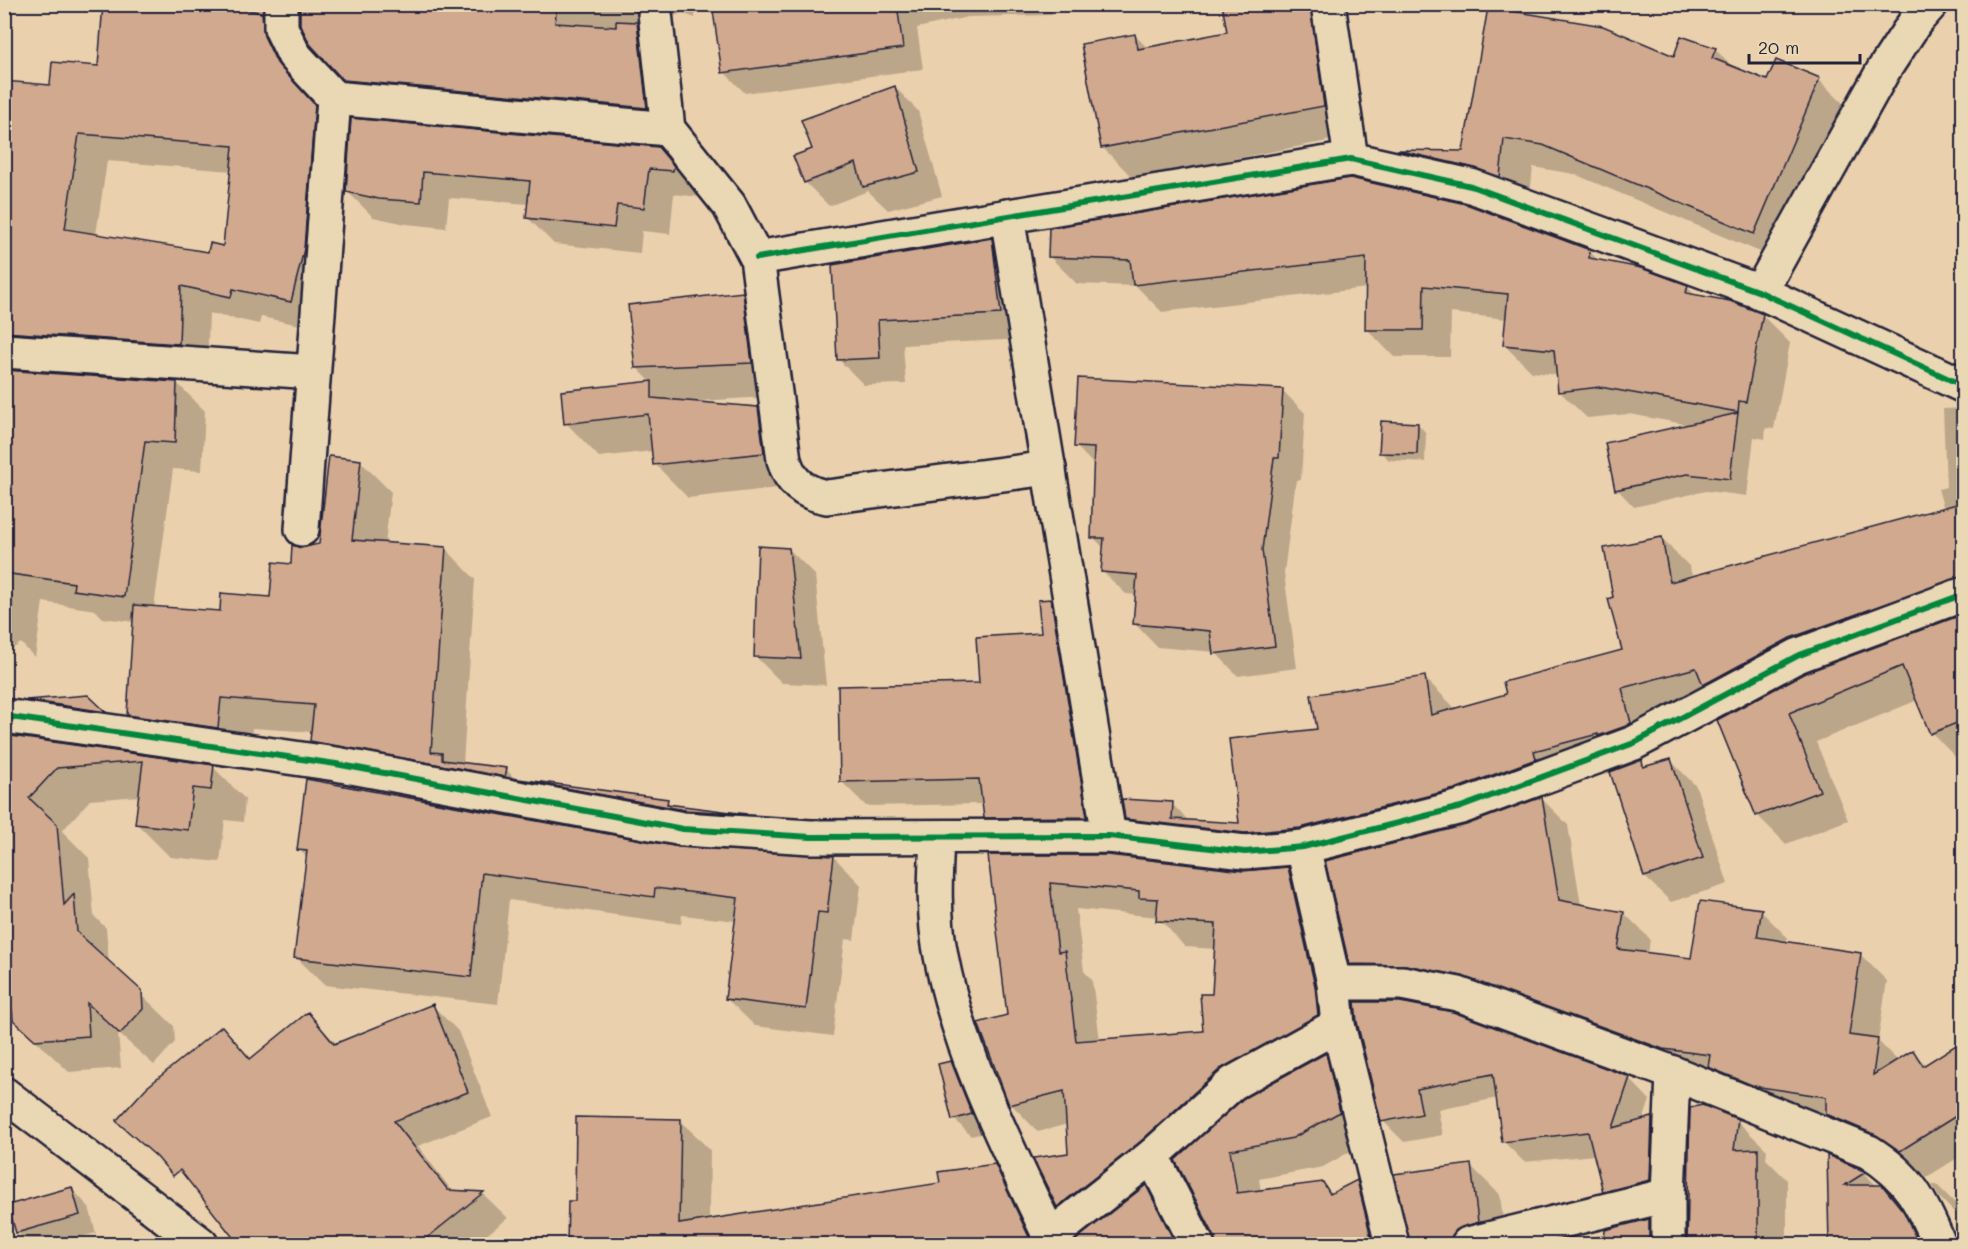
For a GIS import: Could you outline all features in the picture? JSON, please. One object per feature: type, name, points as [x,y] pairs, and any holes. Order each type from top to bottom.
[{"type":"street","points":[[281,4],[281,28],[294,55],[334,98],[668,129]]},
{"type":"street","points":[[654,4],[668,129],[729,205],[757,258],[784,460],[788,473],[804,489],[814,495],[827,498],[1049,468]]},
{"type":"street","points":[[1328,4],[1351,159]]},
{"type":"street","points":[[1760,292],[1883,71],[1915,22],[1931,4]]},
{"type":"street","points":[[302,529],[334,98]]},
{"type":"street","points":[[757,258],[1351,159],[1471,186],[1760,292],[1964,386]]},
{"type":"street","points":[[1007,216],[1109,836]]},
{"type":"street","points":[[4,351],[313,372]]},
{"type":"street","points":[[4,716],[336,764],[683,829],[811,837],[1109,836],[1245,852],[1303,847],[1461,807],[1634,743],[1797,656],[1964,594]]},
{"type":"street","points":[[937,838],[935,890],[940,954],[960,1036],[1049,1242],[1066,1224],[1152,1156],[1233,1083],[1338,1025]]},
{"type":"street","points":[[1303,847],[1334,983],[1338,1025],[1392,1245]]},
{"type":"street","points":[[1334,983],[1402,983],[1458,994],[1673,1073],[1869,1152],[1898,1172],[1914,1190],[1939,1245]]},
{"type":"street","points":[[1668,1245],[1673,1073]]},
{"type":"street","points":[[4,1094],[201,1245]]},
{"type":"street","points":[[1152,1156],[1197,1245]]},
{"type":"street","points":[[1468,1245],[1668,1195]]},
{"type":"building","points":[[103,4],[222,4],[262,13],[264,36],[277,63],[315,105],[304,249],[291,302],[233,289],[231,297],[181,286],[179,344],[4,332],[4,81],[50,85],[52,62],[98,66]],"holes":[[[79,134],[233,146],[223,246],[210,243],[208,252],[65,229]]]},
{"type":"building","points":[[300,4],[557,4],[555,23],[616,27],[616,21],[637,22],[647,108],[343,80],[310,44],[300,24]]},
{"type":"building","points":[[712,4],[897,4],[903,48],[722,73]]},
{"type":"building","points":[[1222,4],[1310,4],[1324,106],[1101,148],[1081,44],[1135,34],[1138,49],[1227,32]]},
{"type":"building","points":[[1488,7],[1603,26],[1674,56],[1681,36],[1716,48],[1712,58],[1767,80],[1776,60],[1820,78],[1754,234],[1543,145],[1504,139],[1500,177],[1475,168],[1397,150],[1463,151]]},
{"type":"building","points":[[895,86],[919,172],[863,187],[856,163],[804,183],[793,156],[812,149],[801,120]]},
{"type":"building","points":[[351,118],[658,147],[674,166],[673,171],[649,169],[644,208],[617,205],[614,228],[526,218],[530,181],[423,172],[421,202],[379,199],[346,192]]},
{"type":"building","points":[[1350,178],[1466,204],[1590,250],[1589,258],[1641,268],[1688,285],[1686,293],[1730,301],[1763,314],[1746,402],[1739,401],[1738,412],[1600,387],[1558,392],[1554,350],[1503,345],[1508,294],[1424,286],[1423,330],[1365,330],[1366,258],[1133,285],[1130,260],[1048,257],[1049,228]]},
{"type":"building","points":[[992,238],[1001,314],[878,320],[880,358],[837,360],[832,265]]},
{"type":"building","points":[[743,292],[752,363],[635,368],[628,305]]},
{"type":"building","points":[[4,370],[177,382],[175,443],[145,441],[124,597],[73,590],[74,583],[4,573]]},
{"type":"building","points":[[1078,378],[1283,389],[1279,458],[1274,458],[1262,550],[1275,646],[1213,654],[1210,631],[1133,624],[1137,575],[1101,572],[1104,538],[1091,538],[1094,448],[1074,447]]},
{"type":"building","points":[[652,381],[652,398],[758,407],[764,453],[653,465],[648,414],[564,424],[561,391]]},
{"type":"building","points":[[1738,413],[1730,479],[1687,474],[1615,490],[1605,443]]},
{"type":"building","points":[[1381,421],[1418,423],[1417,454],[1379,453]]},
{"type":"building","points":[[329,456],[361,460],[352,540],[446,547],[431,752],[442,753],[442,760],[507,768],[505,777],[310,741],[314,705],[221,698],[218,728],[127,715],[134,605],[220,611],[221,593],[270,597],[273,562],[291,564],[292,545],[301,548],[319,544]]},
{"type":"building","points":[[1964,502],[1964,576],[1790,638],[1703,685],[1696,668],[1622,688],[1631,723],[1626,726],[1598,736],[1598,734],[1534,751],[1536,759],[1455,789],[1300,828],[1245,833],[1125,819],[1122,799],[1173,802],[1172,819],[1239,823],[1229,739],[1317,729],[1311,695],[1425,676],[1431,715],[1506,694],[1503,682],[1622,650],[1608,599],[1613,597],[1604,548],[1662,537],[1670,582]]},
{"type":"building","points":[[758,546],[789,548],[801,659],[754,657]]},
{"type":"building","points":[[1051,599],[1087,817],[984,818],[979,779],[840,782],[838,686],[979,683],[976,637],[1041,633],[1038,600]]},
{"type":"building","points":[[1964,614],[1964,720],[1930,734],[1902,666],[1789,713],[1820,791],[1756,816],[1717,720],[1805,673]]},
{"type":"building","points":[[88,695],[106,712],[26,700]]},
{"type":"building","points":[[4,735],[214,765],[211,790],[193,788],[188,830],[135,824],[143,761],[57,768],[29,798],[57,824],[64,905],[74,894],[77,932],[142,991],[143,1009],[120,1034],[87,1003],[89,1036],[35,1040],[13,1020],[12,1009],[4,1002]]},
{"type":"building","points":[[1671,759],[1703,858],[1644,877],[1610,772],[1642,760],[1643,767]]},
{"type":"building","points":[[511,778],[668,799],[667,804],[747,814],[685,810]]},
{"type":"building","points":[[306,779],[680,847],[834,856],[827,913],[818,912],[806,1009],[725,999],[738,898],[655,888],[654,897],[482,873],[471,977],[294,958],[307,851],[297,850]]},
{"type":"building","points":[[1542,797],[1559,900],[1624,912],[1618,949],[1691,958],[1700,901],[1762,909],[1757,937],[1861,953],[1849,1035],[1878,1039],[1873,1075],[1913,1050],[1923,1066],[1964,1040],[1964,1111],[1900,1151],[1876,1135],[1826,1114],[1826,1097],[1754,1086],[1708,1067],[1710,1055],[1663,1049],[1462,976],[1405,965],[1349,964],[1325,861],[1466,825]]},
{"type":"building","points":[[988,855],[1108,855],[1243,871],[1288,867],[1315,986],[1318,1015],[1220,1069],[1140,1142],[1057,1207],[1033,1158],[1068,1153],[1064,1091],[1009,1105],[978,1023],[1007,1015]],"holes":[[[1050,883],[1139,891],[1139,898],[1158,899],[1156,921],[1216,924],[1212,994],[1200,994],[1203,1031],[1076,1041],[1065,951],[1058,952]]]},
{"type":"building","points":[[1355,1002],[1400,1002],[1453,1012],[1630,1077],[1613,1128],[1652,1117],[1650,1180],[1603,1192],[1588,1132],[1502,1142],[1493,1074],[1417,1089],[1422,1114],[1381,1122],[1357,1022]]},
{"type":"building","points":[[433,1004],[468,1092],[394,1121],[448,1190],[484,1192],[418,1245],[239,1245],[180,1170],[173,1176],[157,1157],[116,1121],[146,1088],[222,1026],[250,1059],[308,1012],[334,1044]]},
{"type":"building","points":[[1326,1053],[1340,1112],[1293,1138],[1230,1150],[1237,1193],[1323,1182],[1330,1194],[1357,1180],[1373,1245],[1216,1245],[1214,1235],[1175,1160],[1244,1098]]},
{"type":"building","points":[[951,1061],[972,1114],[952,1120],[938,1064]]},
{"type":"building","points":[[1702,1105],[1738,1119],[1734,1150],[1758,1149],[1758,1245],[1687,1245],[1690,1108]]},
{"type":"building","points":[[576,1117],[681,1119],[679,1224],[940,1183],[938,1172],[995,1164],[1029,1237],[1028,1245],[567,1245],[568,1201],[575,1201]]},
{"type":"building","points":[[1827,1155],[1866,1172],[1845,1185],[1882,1185],[1904,1212],[1919,1245],[1829,1245]]},
{"type":"building","points":[[1471,1164],[1478,1222],[1456,1230],[1450,1245],[1410,1245],[1394,1174]]},
{"type":"building","points":[[1146,1185],[1176,1245],[1072,1245],[1078,1238]]},
{"type":"building","points":[[72,1187],[80,1215],[16,1233],[8,1205]]},
{"type":"building","points":[[1649,1219],[1649,1245],[1604,1245],[1605,1230]]},
{"type":"cycle path","points":[[757,258],[1351,159],[1471,186],[1760,292],[1964,386]]},
{"type":"cycle path","points":[[4,716],[336,764],[683,829],[811,837],[1109,836],[1245,852],[1303,847],[1461,807],[1634,743],[1797,656],[1964,594]]}]
